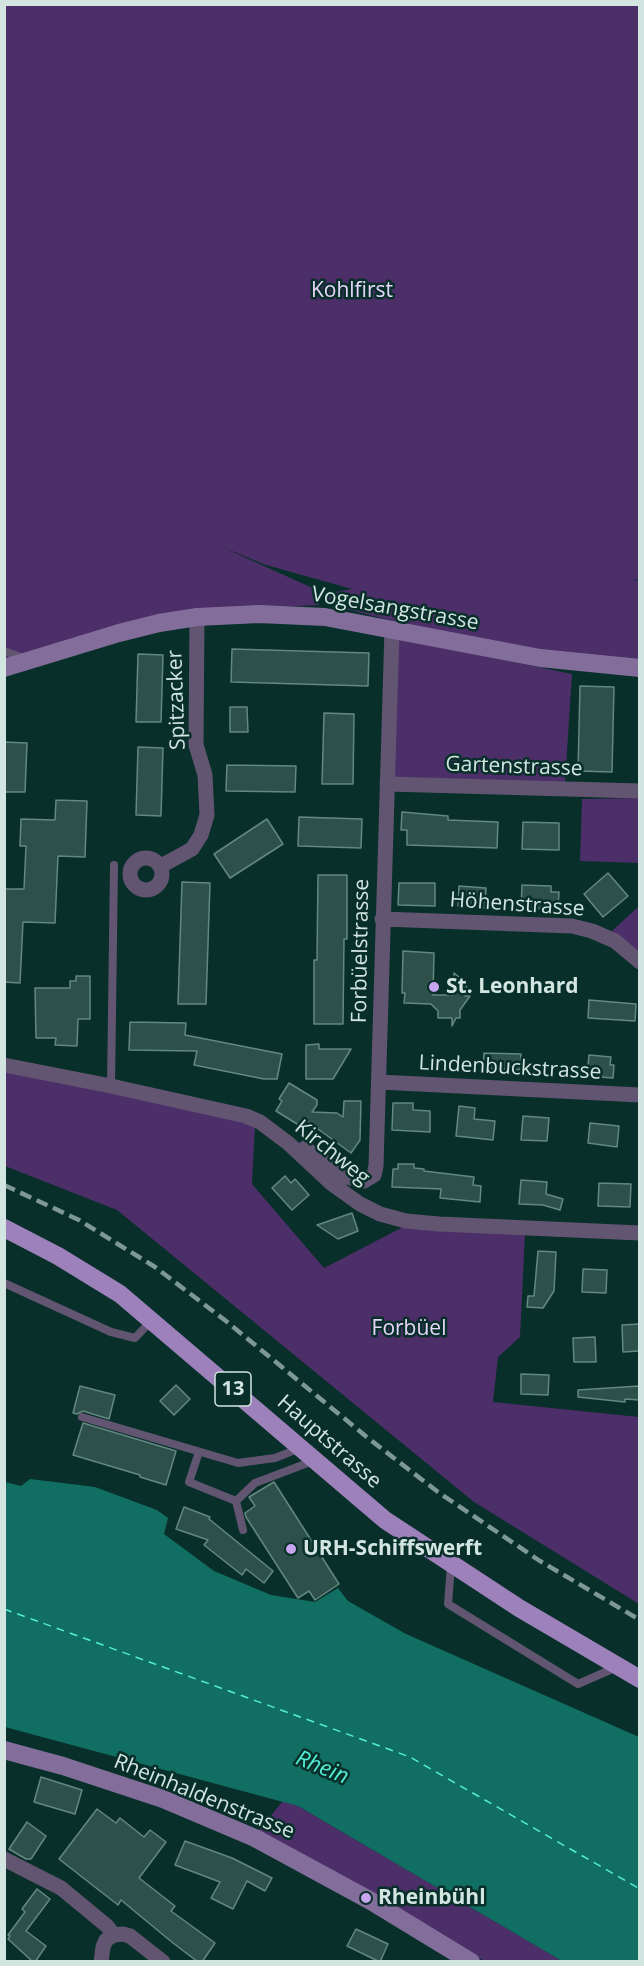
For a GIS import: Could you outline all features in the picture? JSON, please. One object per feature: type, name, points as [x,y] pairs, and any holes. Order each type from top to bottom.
[{"type":"main road","name":"Hauptstrasse","points":[[4,1228],[58,1256],[120,1294],[385,1520],[451,1564]]},
{"type":"main road","name":"13","points":[[451,1564],[519,1608],[639,1679]]},
{"type":"street","name":"Vogelsangstrasse","points":[[4,668],[159,623],[197,617],[259,614],[325,617],[540,658],[639,668]]},
{"type":"street","name":"Spitzacker","points":[[161,866],[192,849],[201,835],[207,815],[205,775],[196,745],[197,617]]},
{"type":"street","name":"Forbüelstrasse","points":[[288,1143],[301,1145],[346,1177],[364,1181],[374,1175],[379,1082],[392,629]]},
{"type":"street","name":"Gartenstrasse","points":[[387,784],[639,791]]},
{"type":"street","name":"Höhenstrasse","points":[[382,919],[572,926],[592,931],[615,941],[639,962]]},
{"type":"street","name":"Kirchweg","points":[[4,1065],[246,1116],[260,1122],[288,1143],[332,1184],[360,1204],[380,1214],[406,1221],[639,1233]]},
{"type":"street","name":"Lindenbuckstrasse","points":[[379,1082],[639,1095]]},
{"type":"street","name":"Rheinhaldenstrasse","points":[[4,1750],[63,1766],[163,1799],[255,1838],[371,1901],[471,1962]]},
{"type":"street","points":[[4,1859],[61,1888],[107,1926],[114,1935]]},
{"type":"street","points":[[101,1962],[106,1940],[114,1935],[130,1936],[163,1962]]},
{"type":"lane","points":[[4,651],[30,660]]},
{"type":"lane","points":[[111,1086],[114,865]]},
{"type":"lane","points":[[4,1283],[111,1332],[135,1338],[152,1320]]},
{"type":"lane","points":[[82,1417],[237,1463],[275,1458],[301,1447]]},
{"type":"lane","points":[[199,1452],[189,1482],[236,1501]]},
{"type":"lane","points":[[236,1501],[255,1483],[316,1460]]},
{"type":"lane","points":[[236,1501],[243,1530]]},
{"type":"lane","points":[[451,1564],[448,1604],[578,1684],[617,1667]]},
{"type":"green space","name":"Kohlfirst","points":[[5,5],[639,5],[639,580],[632,579],[639,581],[639,662],[544,653],[418,627],[329,605],[329,593],[352,589],[266,565],[222,547],[317,590],[319,605],[176,612],[5,662]]},
{"type":"green space","points":[[397,638],[572,674],[565,782],[394,777]]},
{"type":"green space","points":[[639,798],[639,863],[580,861],[582,799]]},
{"type":"green space","points":[[639,906],[639,954],[612,931]]},
{"type":"green space","name":"Forbüel","points":[[4,1069],[255,1124],[252,1184],[324,1268],[403,1227],[525,1234],[520,1337],[498,1357],[493,1402],[639,1417],[639,1604],[474,1502],[117,1210],[5,1166]]},
{"type":"green space","points":[[283,1801],[298,1806],[562,1961],[484,1961],[350,1881],[258,1831]]},
{"type":"water","name":"Rhein","points":[[30,1479],[95,1487],[157,1510],[168,1518],[164,1534],[214,1571],[271,1595],[315,1602],[338,1588],[348,1601],[406,1634],[639,1737],[639,1961],[562,1961],[298,1806],[5,1727],[5,1482],[21,1486]]},
{"type":"building","points":[[232,649],[369,653],[368,686],[231,682]]},
{"type":"building","points":[[138,654],[163,655],[161,722],[136,722]]},
{"type":"building","points":[[580,686],[614,687],[612,772],[578,771]]},
{"type":"building","points":[[230,707],[247,707],[248,732],[230,732]]},
{"type":"building","points":[[324,713],[354,714],[353,784],[322,784]]},
{"type":"building","points":[[4,742],[27,743],[25,792],[4,792]]},
{"type":"building","points":[[138,747],[163,748],[161,816],[136,815]]},
{"type":"building","points":[[227,765],[296,766],[295,792],[226,791]]},
{"type":"building","points":[[56,800],[87,801],[85,857],[58,856],[55,923],[23,922],[20,983],[4,982],[4,889],[24,889],[26,846],[20,846],[21,819],[55,820]]},
{"type":"building","points":[[402,812],[448,816],[448,820],[498,822],[497,848],[407,845],[407,830],[401,830]]},
{"type":"building","points":[[299,817],[362,819],[361,848],[298,846]]},
{"type":"building","points":[[267,819],[283,844],[230,878],[214,854]]},
{"type":"building","points":[[523,822],[559,823],[559,850],[522,849]]},
{"type":"building","points":[[608,873],[628,896],[603,917],[584,894]]},
{"type":"building","points":[[318,875],[347,875],[343,1024],[314,1024]]},
{"type":"building","points":[[182,882],[210,883],[206,1004],[178,1004]]},
{"type":"building","points":[[399,883],[435,883],[435,906],[398,905]]},
{"type":"building","points":[[522,885],[551,886],[551,892],[559,892],[558,909],[521,908]]},
{"type":"building","points":[[459,886],[486,888],[485,908],[458,906]]},
{"type":"building","name":"St. Leonhard","points":[[403,951],[434,953],[433,995],[453,995],[454,973],[465,982],[468,992],[465,996],[470,996],[460,1010],[460,1018],[456,1018],[452,1026],[452,1018],[438,1018],[438,1011],[431,1004],[404,1003],[405,993],[402,993]]},
{"type":"building","points":[[76,976],[90,976],[90,1019],[78,1019],[77,1046],[55,1045],[56,1038],[36,1038],[35,988],[70,988],[70,981],[76,981]]},
{"type":"building","points":[[589,1000],[636,1004],[635,1021],[588,1018]]},
{"type":"building","points":[[130,1022],[186,1023],[185,1035],[282,1054],[277,1079],[264,1079],[194,1065],[197,1051],[129,1050]]},
{"type":"building","points":[[319,1044],[319,1049],[351,1049],[333,1079],[306,1079],[306,1045]]},
{"type":"building","points":[[484,1053],[521,1054],[520,1070],[483,1068]]},
{"type":"building","points":[[589,1055],[611,1057],[610,1065],[614,1065],[613,1078],[587,1076]]},
{"type":"building","points":[[289,1083],[317,1100],[317,1105],[312,1112],[337,1113],[343,1117],[344,1101],[361,1101],[360,1140],[351,1153],[307,1121],[302,1127],[276,1111],[282,1101],[279,1099]]},
{"type":"building","points":[[393,1103],[413,1103],[413,1110],[430,1111],[430,1132],[392,1130]]},
{"type":"building","points":[[459,1106],[475,1108],[474,1119],[495,1121],[493,1140],[456,1136]]},
{"type":"building","points":[[523,1116],[549,1118],[547,1141],[521,1140]]},
{"type":"building","points":[[590,1123],[619,1126],[617,1147],[588,1143]]},
{"type":"building","points":[[398,1164],[414,1164],[414,1168],[424,1169],[424,1171],[474,1177],[473,1185],[481,1186],[480,1202],[440,1198],[441,1189],[392,1187],[393,1169],[398,1169]]},
{"type":"building","points":[[285,1176],[291,1183],[295,1179],[309,1195],[292,1210],[272,1188]]},
{"type":"building","points":[[521,1180],[547,1182],[546,1194],[563,1199],[560,1210],[543,1205],[519,1204]]},
{"type":"building","points":[[599,1183],[631,1184],[630,1207],[598,1206]]},
{"type":"building","points":[[352,1213],[358,1231],[338,1239],[317,1225]]},
{"type":"building","points":[[538,1251],[556,1252],[554,1291],[543,1308],[527,1307],[528,1296],[534,1296]]},
{"type":"building","points":[[583,1269],[607,1270],[606,1293],[582,1292]]},
{"type":"building","points":[[639,1324],[639,1351],[623,1352],[622,1325]]},
{"type":"building","points":[[595,1337],[596,1362],[574,1362],[573,1338]]},
{"type":"building","points":[[521,1374],[549,1375],[548,1395],[521,1394]]},
{"type":"building","points":[[176,1385],[190,1399],[174,1415],[160,1401]]},
{"type":"building","points":[[80,1386],[115,1395],[109,1419],[83,1411],[73,1413]]},
{"type":"building","points":[[639,1386],[639,1400],[625,1399],[625,1402],[578,1397],[578,1390]]},
{"type":"building","points":[[83,1423],[176,1451],[166,1485],[73,1455]]},
{"type":"building","name":"URH-Schiffswerft","points":[[274,1482],[339,1584],[315,1600],[309,1591],[298,1598],[246,1517],[245,1513],[255,1506],[249,1497]]},
{"type":"building","points":[[184,1507],[210,1517],[209,1519],[273,1571],[264,1583],[246,1569],[242,1575],[204,1545],[208,1540],[176,1529]]},
{"type":"building","points":[[41,1777],[82,1790],[75,1814],[34,1802]]},
{"type":"building","points":[[97,1809],[116,1823],[120,1818],[144,1837],[150,1830],[166,1842],[139,1878],[175,1906],[171,1911],[215,1943],[202,1962],[198,1962],[173,1943],[121,1900],[118,1905],[59,1859]]},
{"type":"building","points":[[27,1822],[46,1836],[31,1859],[26,1859],[9,1849]]},
{"type":"building","points":[[185,1841],[232,1858],[272,1878],[265,1891],[247,1881],[233,1909],[211,1898],[220,1882],[175,1865]]},
{"type":"building","points":[[37,1889],[50,1899],[26,1931],[46,1946],[33,1962],[8,1939],[10,1936],[8,1935],[25,1912],[22,1909]]},
{"type":"building","points":[[356,1929],[388,1944],[380,1962],[347,1946]]},
{"type":"ferry route","points":[[4,1609],[410,1757],[640,1889]]},
{"type":"railway","points":[[4,1185],[79,1220],[155,1267],[226,1321],[368,1438],[438,1492],[540,1561],[640,1620]]},
{"type":"place","name":"St. Leonhard","points":[[434,987]]},
{"type":"place","name":"URH-Schiffswerft","points":[[291,1549]]},
{"type":"place","name":"Rheinbühl","points":[[366,1898]]}]
